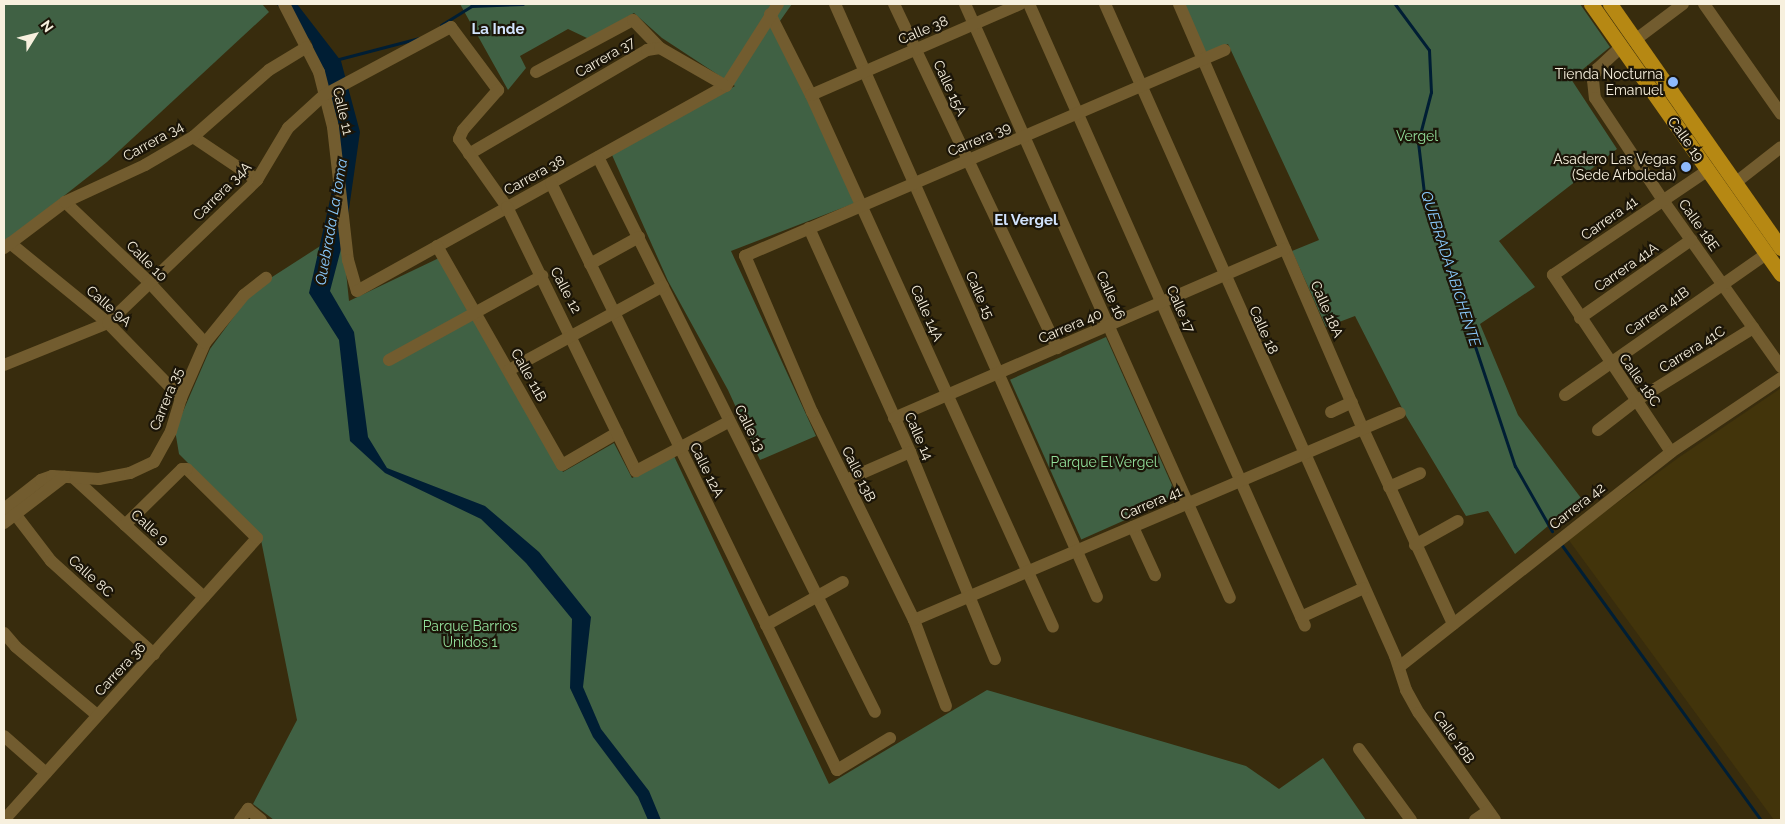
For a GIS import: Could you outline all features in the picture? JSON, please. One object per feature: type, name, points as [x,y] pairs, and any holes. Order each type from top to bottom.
[{"type":"main road","name":"Calle 19","points":[[1591,4],[1781,274]]},
{"type":"main road","name":"Calle 19","points":[[1610,4],[1781,248]]},
{"type":"street","name":"Calle 11","points":[[284,4],[307,46],[326,94],[333,127],[347,234],[348,260],[357,291]]},
{"type":"street","points":[[536,72],[633,20],[660,48],[726,86],[778,4]]},
{"type":"street","name":"Calle 15","points":[[835,4],[1098,598]]},
{"type":"street","name":"Calle 15A","points":[[894,4],[1057,348]]},
{"type":"street","name":"Calle 16","points":[[965,4],[1230,598]]},
{"type":"street","name":"Calle 38","points":[[812,95],[1020,4]]},
{"type":"street","name":"Calle 17","points":[[1029,4],[1303,621],[1364,588]]},
{"type":"street","name":"Calle 18","points":[[1105,4],[1399,667]]},
{"type":"street","name":"Calle 18A","points":[[1179,4],[1363,429],[1453,624]]},
{"type":"street","points":[[1635,40],[1683,4]]},
{"type":"street","points":[[1704,4],[1781,114]]},
{"type":"street","name":"Calle 14A","points":[[770,14],[812,95],[1053,627]]},
{"type":"street","name":"Carrera 34A","points":[[4,365],[108,322],[148,281],[257,180],[288,128],[326,94],[354,77],[451,27],[498,90],[463,130]]},
{"type":"street","name":"Carrera 34","points":[[7,245],[65,202],[145,165],[193,137],[269,70],[307,46]]},
{"type":"street","name":"Carrera 37","points":[[469,154],[648,50],[660,48]]},
{"type":"street","name":"Calle 18E","points":[[1621,48],[1597,69],[1592,80],[1596,98],[1690,240],[1781,367]]},
{"type":"street","name":"Carrera 39","points":[[745,256],[1225,50]]},
{"type":"street","name":"Carrera 38","points":[[357,291],[726,86]]},
{"type":"street","name":"Calle 12","points":[[463,130],[459,139],[507,207],[572,335],[636,471],[680,448]]},
{"type":"street","points":[[193,137],[257,180]]},
{"type":"street","points":[[1735,183],[1781,147]]},
{"type":"street","name":"Calle 13","points":[[598,157],[875,712]]},
{"type":"street","name":"Carrera 41","points":[[1552,275],[1662,199],[1708,170]]},
{"type":"street","name":"Calle 12A","points":[[551,183],[837,770],[890,738]]},
{"type":"street","name":"Calle 10","points":[[65,202],[148,281],[205,343]]},
{"type":"street","name":"Calle 14","points":[[809,228],[910,452],[995,658]]},
{"type":"street","points":[[590,264],[639,237]]},
{"type":"street","name":"Carrera 41A","points":[[1580,318],[1690,240]]},
{"type":"street","name":"Calle 9A","points":[[7,245],[108,322],[181,398]]},
{"type":"street","name":"Calle 11B","points":[[437,246],[562,465],[617,433]]},
{"type":"street","name":"Carrera 40","points":[[894,418],[1285,249]]},
{"type":"street","name":"Carrera 41B","points":[[1565,394],[1766,254]]},
{"type":"street","name":"Calle 13B","points":[[745,256],[846,480],[914,620],[946,706]]},
{"type":"street","name":"Calle 18C","points":[[1552,275],[1610,363],[1638,400],[1671,452]]},
{"type":"street","points":[[389,360],[475,311],[542,276]]},
{"type":"street","name":"Carrera 35","points":[[4,523],[9,512],[41,480],[52,476],[69,478],[130,473],[154,462],[171,431],[181,398],[205,343],[244,295],[266,278]]},
{"type":"street","points":[[509,370],[663,286]]},
{"type":"street","name":"Carrera 41C","points":[[1598,430],[1638,400],[1753,328]]},
{"type":"street","name":"Carrera 42","points":[[1399,667],[1671,452],[1781,378]]},
{"type":"street","points":[[1331,412],[1352,402]]},
{"type":"street","name":"Carrera 41","points":[[914,620],[1400,413]]},
{"type":"street","points":[[680,448],[730,421]]},
{"type":"street","points":[[846,480],[910,452]]},
{"type":"street","name":"Carrera 36","points":[[4,820],[257,538],[187,469],[182,469],[125,525]]},
{"type":"street","points":[[1389,487],[1420,473]]},
{"type":"street","name":"Calle 9","points":[[69,478],[125,525],[204,597]]},
{"type":"street","name":"Calle 8C","points":[[9,512],[51,561],[154,654]]},
{"type":"street","points":[[1415,545],[1458,521]]},
{"type":"street","points":[[1133,527],[1155,575]]},
{"type":"street","points":[[766,625],[842,582]]},
{"type":"street","points":[[4,633],[16,647],[97,715]]},
{"type":"street","name":"Calle 16B","points":[[1399,667],[1419,713],[1492,816]]},
{"type":"street","points":[[4,736],[46,773]]},
{"type":"street","points":[[1359,749],[1411,820]]},
{"type":"street","points":[[240,820],[248,809],[261,820]]},
{"type":"street","points":[[1475,820],[1492,816]]},
{"type":"shaded area","points":[[1781,388],[1781,820],[1774,820],[1568,539],[1678,458]]},
{"type":"green space","points":[[4,4],[262,4],[269,12],[107,162],[4,243]]},
{"type":"green space","points":[[460,4],[792,4],[775,28],[855,203],[731,251],[816,436],[760,460],[728,390],[668,281],[612,155],[735,86],[662,38],[634,13],[589,39],[568,29],[520,56],[526,68],[508,90]]},
{"type":"green space","name":"Vergel","points":[[1182,4],[1580,4],[1610,47],[1571,79],[1617,149],[1499,241],[1535,287],[1480,324],[1518,415],[1581,498],[1515,554],[1488,511],[1466,516],[1406,416],[1355,316],[1326,327],[1292,251],[1319,240],[1228,44],[1204,55]]},
{"type":"green space","name":"Parque Barrios Unidos 1","points":[[342,232],[349,301],[439,258],[563,472],[614,443],[632,478],[674,456],[829,784],[987,690],[1246,766],[1279,789],[1323,758],[1366,820],[274,820],[253,804],[297,720],[260,535],[179,454],[175,430],[210,349],[255,288]]},
{"type":"green space","name":"Parque El Vergel","points":[[1106,337],[1177,497],[1081,540],[1010,380]]},
{"type":"water","name":"Quebrada La toma","points":[[276,4],[297,4],[341,61],[360,132],[346,230],[330,291],[354,332],[368,437],[387,468],[485,506],[539,552],[591,617],[583,687],[601,729],[649,791],[661,820],[648,820],[638,797],[593,737],[570,688],[572,619],[526,563],[481,519],[385,473],[350,441],[339,340],[309,293],[332,191],[338,121],[311,41]]},
{"type":"waterway","name":"QUEBRADA ABICHENTE","points":[[441,25],[471,6],[523,4]]},
{"type":"waterway","name":"QUEBRADA ABICHENTE","points":[[1395,4],[1429,50],[1431,92],[1418,142],[1424,193],[1515,466],[1552,531]]},
{"type":"waterway","name":"QUEBRADA ABICHENTE","points":[[339,59],[419,38]]},
{"type":"waterway","points":[[1561,544],[1761,820]]},
{"type":"place","name":"Tienda Nocturna Emanuel","points":[[1673,82]]},
{"type":"place","name":"Asadero Las Vegas (Sede Arboleda)","points":[[1686,167]]},
{"type":"district","name":"La Inde","points":[[498,30]]},
{"type":"district","name":"El Vergel","points":[[1026,221]]}]
